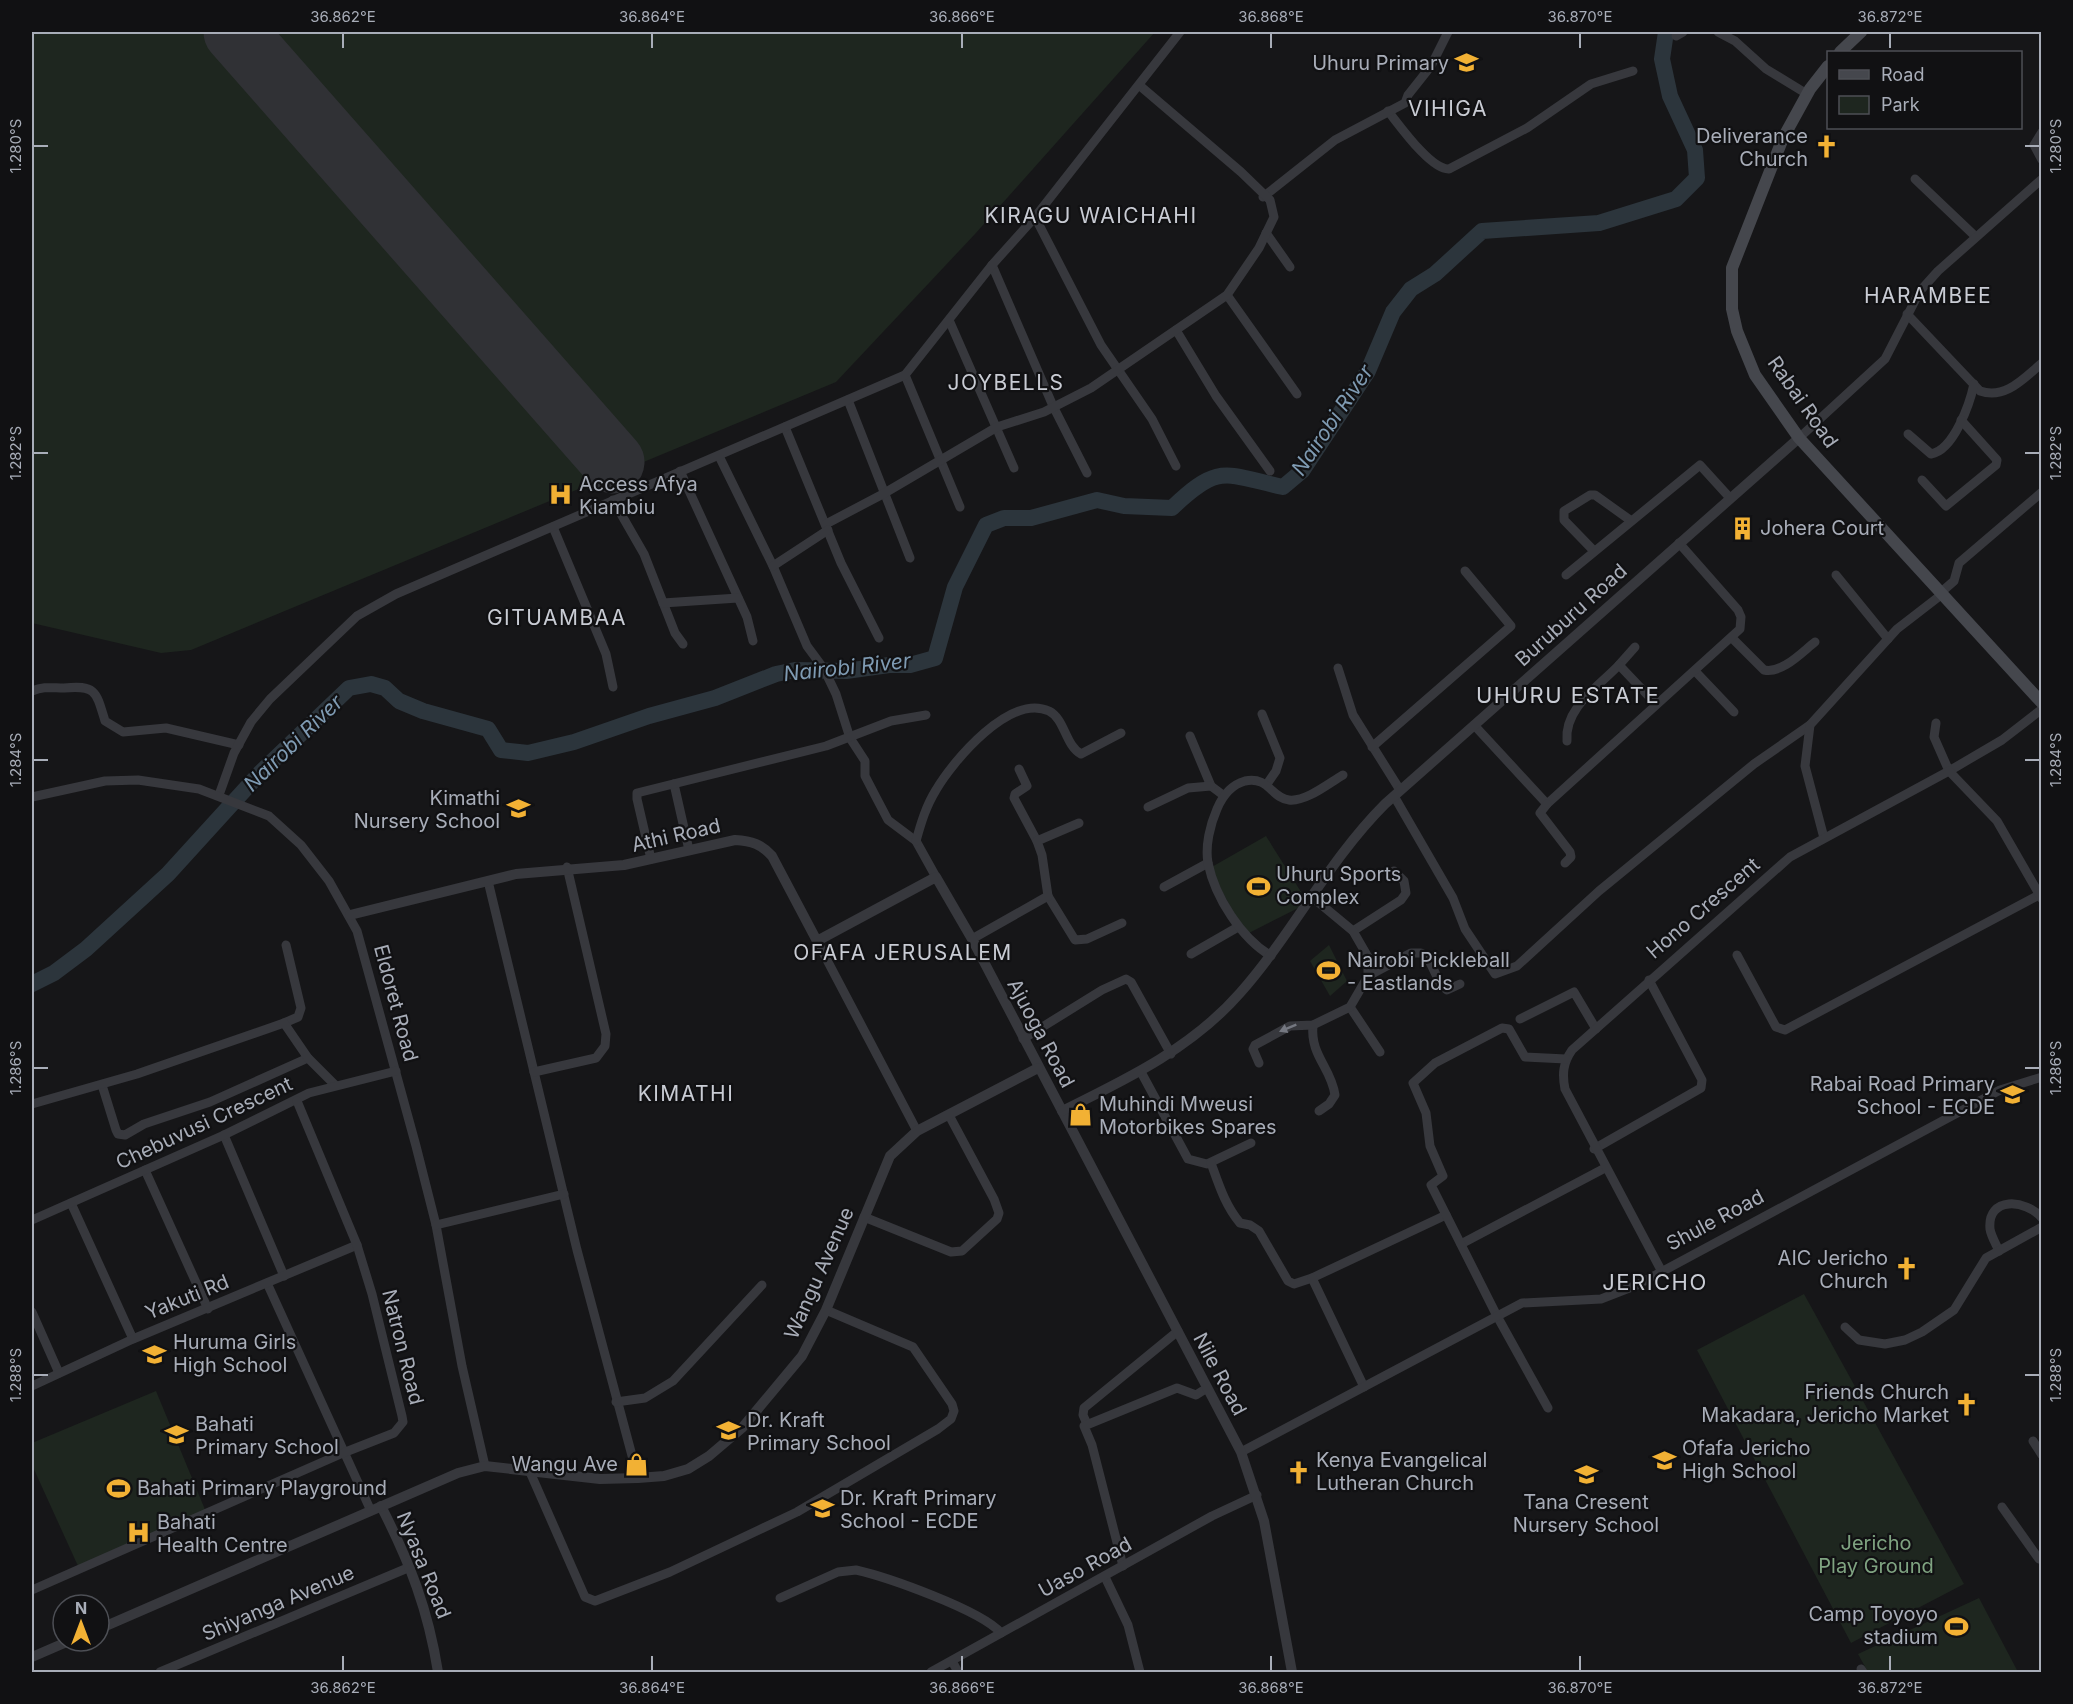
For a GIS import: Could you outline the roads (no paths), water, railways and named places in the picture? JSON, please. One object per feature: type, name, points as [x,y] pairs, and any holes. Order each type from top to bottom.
[{"type":"main road","points":[[1841,51],[1861,32]]},
{"type":"main road","name":"Rabai Road","points":[[1827,67],[1807,94],[1784,138],[1762,188],[1732,268],[1731,309],[1737,331],[1755,375],[1799,438],[1940,595],[2042,703]]},
{"type":"street","points":[[221,795],[239,745],[251,722],[270,699],[357,616],[396,594],[905,375],[992,265],[1035,217],[1180,32]]},
{"type":"street","points":[[1263,197],[1335,140],[1404,103],[1431,66],[1448,32]]},
{"type":"street","points":[[1718,32],[1735,41],[1766,69],[1807,94]]},
{"type":"street","points":[[1388,111],[1427,157],[1438,167],[1449,169],[1527,128],[1591,84],[1633,70]]},
{"type":"street","points":[[773,566],[827,527],[997,427],[1053,406],[1091,388],[1227,295],[1266,233],[1274,211],[1270,200],[1263,197],[1241,172],[1139,85]]},
{"type":"street","points":[[2042,132],[2034,149],[2042,160]]},
{"type":"street","points":[[1915,179],[1976,237]]},
{"type":"street","name":"Buruburu Road","points":[[1062,1111],[1141,1072],[1171,1054],[1220,1014],[1270,956],[1360,829],[1397,793],[1876,370],[1895,344],[1907,314],[1920,291],[1938,271],[2042,179]]},
{"type":"street","points":[[1035,217],[1101,345],[1152,419],[1176,466]]},
{"type":"street","points":[[1266,233],[1290,267]]},
{"type":"street","points":[[992,265],[1053,406],[1087,474]]},
{"type":"street","points":[[1227,295],[1297,394]]},
{"type":"street","points":[[1907,314],[1974,384],[1987,393],[2002,392],[2017,384],[2042,363]]},
{"type":"street","points":[[949,320],[1014,468]]},
{"type":"street","points":[[1176,330],[1216,396],[1270,471]]},
{"type":"street","points":[[905,375],[960,507]]},
{"type":"street","points":[[1908,434],[1931,454],[1936,453],[1952,437],[1970,401],[1974,384]]},
{"type":"street","points":[[848,400],[910,558]]},
{"type":"street","points":[[1922,480],[1946,506],[1996,465],[1997,460],[1961,420]]},
{"type":"street","points":[[784,427],[842,563],[879,638]]},
{"type":"street","name":"Ajuoga Road","points":[[719,456],[773,566],[807,646],[824,669],[836,694],[850,738],[865,761],[866,776],[888,820],[916,841],[926,854],[936,877],[972,939],[1062,1111]]},
{"type":"street","points":[[1566,575],[1630,520],[1700,465],[1730,498]]},
{"type":"street","points":[[680,471],[738,598],[753,641]]},
{"type":"street","points":[[1338,668],[1353,715],[1453,898],[1465,929],[1495,974],[1517,966],[1618,876],[1754,764],[1810,725],[1888,639],[1954,581],[1959,563],[2042,492]]},
{"type":"street","points":[[1594,551],[1564,520],[1564,511],[1590,495],[1595,495],[1630,520]]},
{"type":"street","points":[[614,500],[644,555],[675,633],[683,644]]},
{"type":"street","points":[[554,527],[606,654],[614,687]]},
{"type":"street","points":[[1565,863],[1571,857],[1570,852],[1540,813],[1656,704],[1733,639],[1740,629],[1741,617],[1738,610],[1679,543]]},
{"type":"street","points":[[1372,747],[1511,626],[1465,571]]},
{"type":"street","points":[[1836,575],[1888,639]]},
{"type":"street","points":[[663,603],[738,598]]},
{"type":"street","points":[[1733,639],[1764,670],[1768,671],[1795,658],[1815,642]]},
{"type":"street","points":[[1567,741],[1566,730],[1570,716],[1635,647]]},
{"type":"street","points":[[1619,664],[1656,704]]},
{"type":"street","points":[[1695,670],[1734,712]]},
{"type":"street","points":[[32,690],[46,686],[87,687],[93,690],[98,698],[105,721],[123,732],[166,728],[239,745]]},
{"type":"street","points":[[916,841],[923,815],[936,790],[954,764],[976,740],[1006,717],[1032,708],[1049,711],[1056,716],[1075,750],[1081,754],[1121,733]]},
{"type":"street","name":"Hono Crescent","points":[[1566,1059],[1596,1029],[1781,863],[2002,740],[2042,709]]},
{"type":"street","points":[[1262,714],[1280,758],[1276,771],[1267,784]]},
{"type":"street","points":[[651,859],[636,795],[850,738],[891,721],[926,715]]},
{"type":"street","points":[[1737,956],[1776,1027],[1785,1030],[2040,897],[1997,820],[1948,771],[1934,737],[1936,723]]},
{"type":"street","points":[[1474,725],[1547,804]]},
{"type":"street","points":[[1810,725],[1805,766],[1824,838]]},
{"type":"street","points":[[1190,736],[1211,786],[1223,795]]},
{"type":"street","points":[[1019,769],[1027,786],[1015,794],[1014,798],[1042,855],[1048,896],[1075,940],[1087,939],[1122,923]]},
{"type":"street","points":[[1270,956],[1257,948],[1238,927],[1225,904],[1208,863],[1212,821],[1223,795],[1245,782],[1267,784],[1283,798],[1298,799],[1343,775]]},
{"type":"street","name":"Eldoret Road","points":[[32,797],[105,782],[138,780],[172,783],[221,795],[270,816],[302,845],[350,915],[360,940],[436,1225],[462,1366],[485,1466]]},
{"type":"street","points":[[674,784],[689,850]]},
{"type":"street","points":[[1148,807],[1188,788],[1211,786]]},
{"type":"street","points":[[1037,841],[1079,824]]},
{"type":"street","name":"Athi Road","points":[[350,915],[516,874],[567,867],[595,868],[651,859],[735,840],[749,840],[763,846],[772,856],[916,1131]]},
{"type":"street","points":[[1164,887],[1208,863]]},
{"type":"street","points":[[534,1072],[596,1058],[605,1046],[606,1034],[567,867]]},
{"type":"street","points":[[1353,932],[1401,900],[1406,893],[1404,881],[1394,871]]},
{"type":"street","points":[[817,941],[936,877]]},
{"type":"street","points":[[488,881],[616,1402],[638,1478]]},
{"type":"street","points":[[972,939],[1048,896]]},
{"type":"street","points":[[1259,1063],[1253,1048],[1255,1045],[1290,1026],[1313,1025],[1350,1007],[1368,976],[1368,957],[1353,932],[1312,897]]},
{"type":"street","points":[[1191,954],[1238,927]]},
{"type":"street","points":[[32,1104],[102,1085],[298,1017],[302,1008],[286,945]]},
{"type":"street","points":[[1368,976],[1412,953],[1421,952],[1427,956],[1441,985],[1447,990],[1460,984]]},
{"type":"street","points":[[1023,1039],[1102,990],[1126,979],[1131,982],[1171,1054]]},
{"type":"street","points":[[1594,1149],[1701,1088],[1702,1080],[1649,981]]},
{"type":"street","points":[[1520,1019],[1574,992],[1596,1029]]},
{"type":"street","points":[[1350,1007],[1380,1052]]},
{"type":"street","points":[[284,1023],[308,1058],[335,1085]]},
{"type":"street","points":[[1313,1025],[1312,1039],[1315,1052],[1327,1071],[1335,1095],[1329,1104],[1319,1110]]},
{"type":"street","points":[[1548,1408],[1497,1316],[1431,1185],[1443,1176],[1429,1143],[1426,1113],[1413,1085],[1414,1081],[1435,1063],[1502,1028],[1509,1029],[1525,1057],[1566,1059],[1563,1078],[1565,1089],[1594,1149],[1661,1270]]},
{"type":"street","points":[[102,1085],[116,1130],[118,1134],[125,1135],[144,1125],[210,1102],[308,1058]]},
{"type":"street","name":"Wangu Avenue","points":[[111,1624],[429,1484],[485,1466],[600,1479],[664,1476],[688,1469],[727,1443],[802,1356],[826,1310],[890,1156],[916,1131],[1038,1068]]},
{"type":"street","name":"Chebuvusi Crescent","points":[[32,1220],[335,1085],[396,1071]]},
{"type":"street","points":[[1141,1072],[1188,1159],[1201,1164],[1211,1163],[1251,1143]]},
{"type":"street","name":"Shule Road","points":[[1241,1452],[1522,1303],[1533,1300],[1609,1296],[1637,1285],[1661,1270],[2000,1090],[2042,1077]]},
{"type":"street","name":"Natron Road","points":[[32,1590],[343,1453],[383,1439],[394,1433],[402,1422],[372,1294],[357,1245],[297,1101]]},
{"type":"street","name":"Nile Road","points":[[1062,1111],[1137,1258],[1241,1452],[1264,1521],[1292,1672]]},
{"type":"street","points":[[864,1217],[951,1252],[962,1251],[997,1219],[999,1213],[994,1199],[950,1115]]},
{"type":"street","points":[[224,1135],[284,1276]]},
{"type":"street","points":[[1211,1163],[1224,1201],[1232,1213],[1240,1223],[1254,1227],[1259,1232],[1288,1281],[1297,1285],[1446,1215]]},
{"type":"street","points":[[1461,1244],[1605,1168]]},
{"type":"street","points":[[145,1170],[208,1309]]},
{"type":"street","points":[[436,1225],[564,1194]]},
{"type":"street","points":[[71,1203],[133,1339]]},
{"type":"street","points":[[1999,1251],[1990,1231],[1991,1222],[1998,1209],[2008,1204],[2020,1203],[2042,1218]]},
{"type":"street","points":[[1845,1327],[1859,1340],[1885,1344],[1905,1340],[1922,1332],[1954,1310],[1966,1294],[1983,1262],[2042,1227]]},
{"type":"street","name":"Yakuti Rd","points":[[32,1386],[133,1339],[357,1245]]},
{"type":"street","points":[[1312,1278],[1364,1387]]},
{"type":"street","points":[[267,1283],[343,1453],[376,1508]]},
{"type":"street","points":[[616,1402],[645,1398],[657,1393],[673,1381],[762,1285]]},
{"type":"street","points":[[530,1472],[585,1597],[595,1601],[670,1572],[797,1512],[951,1419],[954,1411],[948,1396],[913,1347],[826,1310]]},
{"type":"street","points":[[32,1312],[59,1373]]},
{"type":"street","points":[[1087,1424],[1083,1415],[1084,1408],[1178,1331]]},
{"type":"street","points":[[1124,1566],[1092,1445],[1083,1428],[1087,1424],[1178,1388],[1196,1395],[1208,1388]]},
{"type":"street","points":[[2033,1441],[2042,1455]]},
{"type":"street","name":"Uaso Road","points":[[931,1672],[1212,1516],[1257,1495]]},
{"type":"street","points":[[2002,1507],[2041,1560]]},
{"type":"street","name":"Nyasa Road","points":[[376,1508],[410,1567],[432,1631],[438,1672]]},
{"type":"street","name":"Shiyanga Avenue","points":[[160,1672],[410,1567]]},
{"type":"street","points":[[780,1598],[838,1572],[856,1570],[962,1608],[992,1623],[1001,1633]]},
{"type":"street","points":[[1105,1577],[1128,1626],[1140,1672]]},
{"type":"street","points":[[32,1657],[51,1649]]},
{"type":"street","points":[[952,1661],[958,1672]]},
{"type":"waterway","name":"Nairobi River","points":[[32,984],[54,973],[86,949],[168,874],[261,772],[349,688],[371,684],[385,688],[399,701],[423,711],[488,729],[501,750],[528,753],[574,742],[649,716],[715,698],[776,674],[795,670],[846,671],[889,665],[910,665],[935,658],[955,587],[986,525],[1004,518],[1031,518],[1097,500],[1124,506],[1172,508],[1201,484],[1212,478],[1223,476],[1247,478],[1283,487],[1302,471],[1368,371],[1393,312],[1411,289],[1435,274],[1482,231],[1599,223],[1676,199],[1697,178],[1695,150],[1670,96],[1662,59],[1666,32]]},
{"type":"place","name":"Uhuru Primary","points":[[1467,63]]},
{"type":"place","name":"Deliverance Church","points":[[1826,147]]},
{"type":"place","name":"Access Afya Kiambiu","points":[[561,495]]},
{"type":"place","name":"Johera Court","points":[[1742,528]]},
{"type":"place","name":"Kimathi Nursery School","points":[[518,809]]},
{"type":"place","name":"Uhuru Sports Complex","points":[[1258,886]]},
{"type":"place","name":"Nairobi Pickleball - Eastlands","points":[[1329,971]]},
{"type":"place","name":"Rabai Road Primary School - ECDE","points":[[2013,1095]]},
{"type":"place","name":"Muhindi Mweusi Motorbikes Spares","points":[[1081,1115]]},
{"type":"place","name":"AIC Jericho Church","points":[[1906,1269]]},
{"type":"place","name":"Huruma Girls High School","points":[[155,1354]]},
{"type":"place","name":"Friends Church Makadara, Jericho Market","points":[[1967,1404]]},
{"type":"place","name":"Dr. Kraft Primary School","points":[[729,1431]]},
{"type":"place","name":"Bahati Primary School","points":[[177,1435]]},
{"type":"place","name":"Ofafa Jericho High School","points":[[1664,1460]]},
{"type":"place","name":"Wangu Ave","points":[[636,1464]]},
{"type":"place","name":"Kenya Evangelical Lutheran Church","points":[[1298,1472]]},
{"type":"place","name":"Tana Cresent Nursery School","points":[[1586,1475]]},
{"type":"place","name":"Bahati Primary Playground","points":[[119,1488]]},
{"type":"place","name":"Dr. Kraft Primary School - ECDE","points":[[822,1509]]},
{"type":"place","name":"Bahati Health Centre","points":[[139,1533]]},
{"type":"place","name":"Camp Toyoyo stadium","points":[[1956,1626]]},
{"type":"district","name":"VIHIGA","points":[[1448,108]]},
{"type":"district","name":"KIRAGU WAICHAHI","points":[[1091,215]]},
{"type":"district","name":"HARAMBEE","points":[[1928,295]]},
{"type":"district","name":"JOYBELLS","points":[[1006,382]]},
{"type":"district","name":"GITUAMBAA","points":[[557,617]]},
{"type":"district","name":"UHURU ESTATE","points":[[1568,695]]},
{"type":"district","name":"OFAFA JERUSALEM","points":[[903,952]]},
{"type":"district","name":"KIMATHI","points":[[686,1093]]},
{"type":"district","name":"JERICHO","points":[[1655,1282]]},
{"type":"park label","name":"Jericho Play Ground","points":[[1876,1554]]}]
